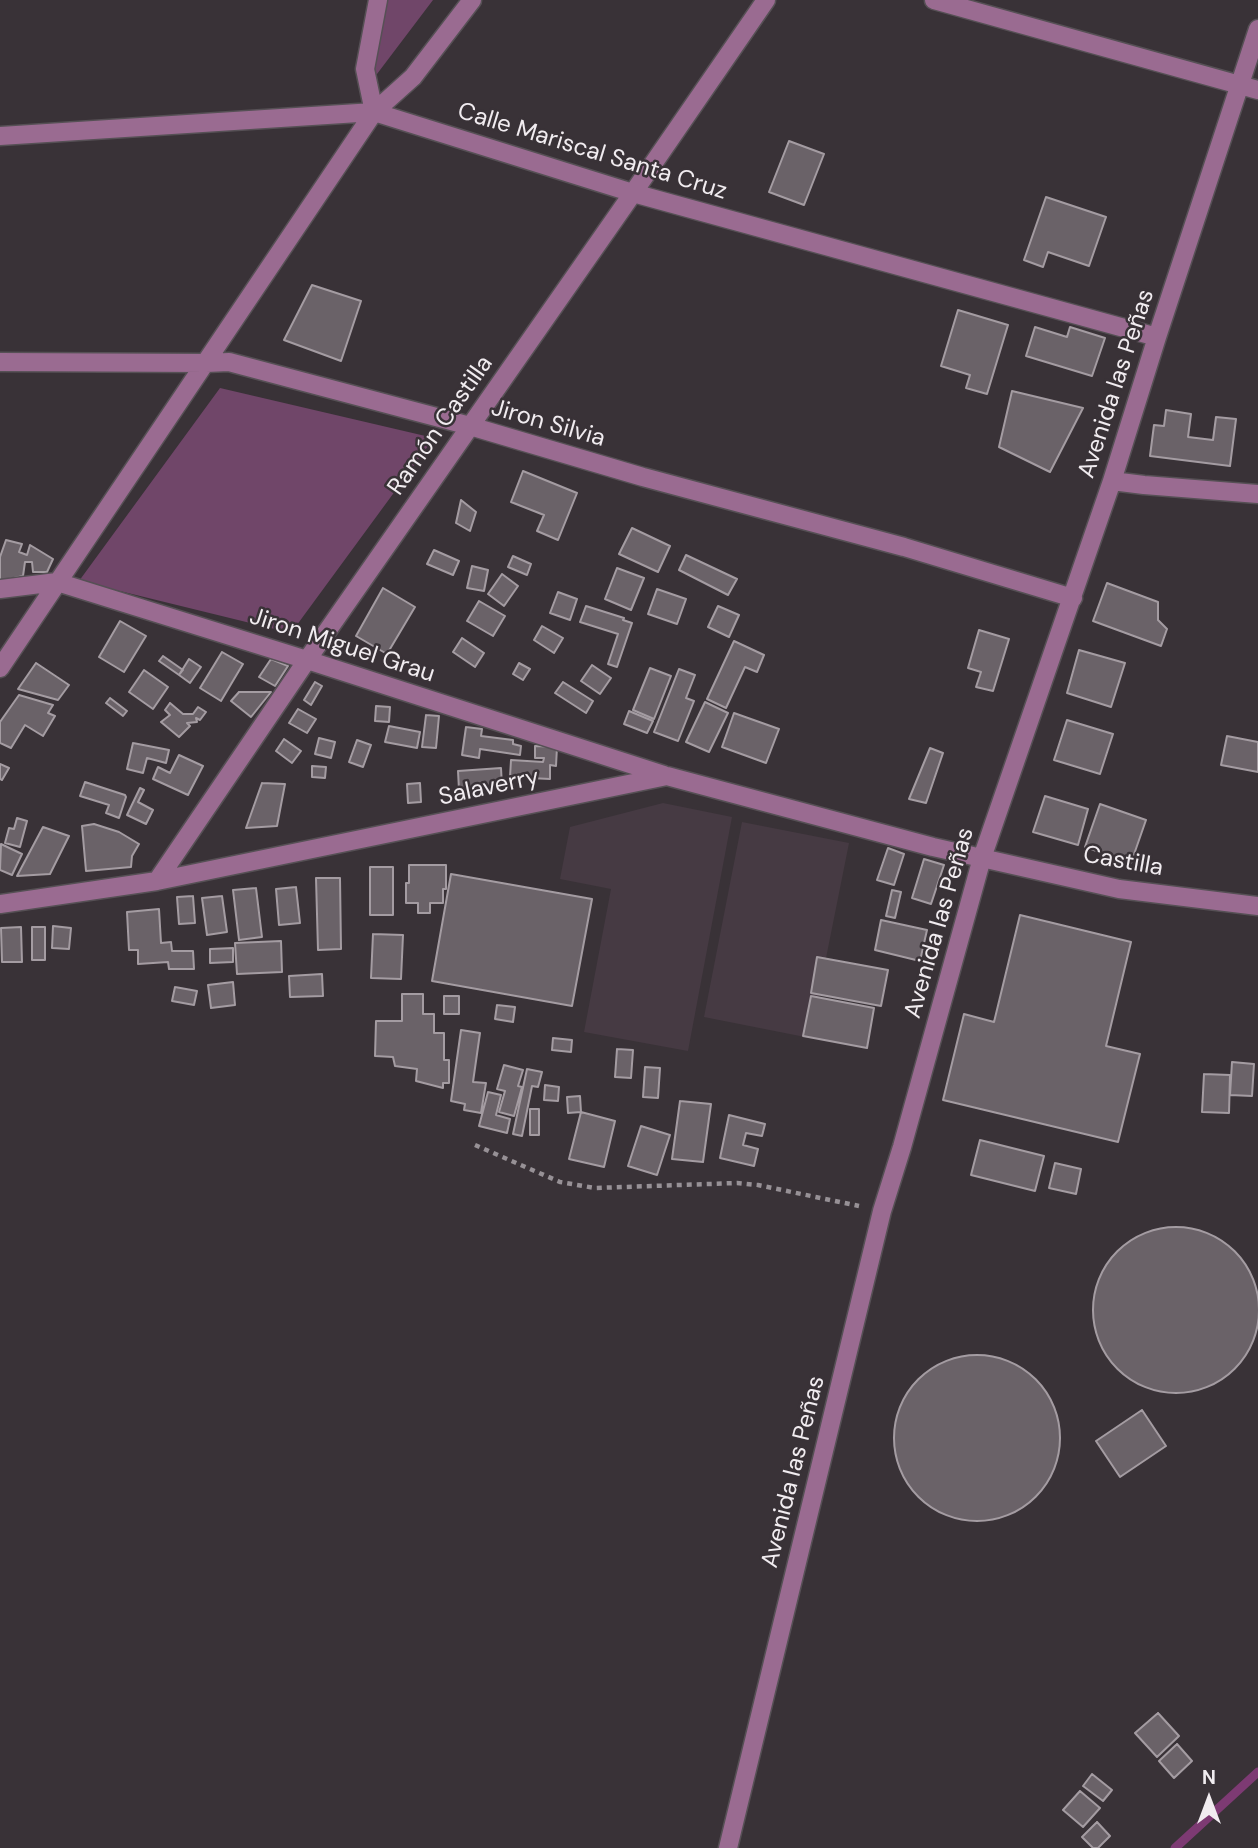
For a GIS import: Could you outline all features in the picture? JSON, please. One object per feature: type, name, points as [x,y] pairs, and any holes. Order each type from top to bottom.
[{"type":"street","points":[[374,112],[365,69],[378,0]]},
{"type":"street","points":[[0,668],[374,112],[413,78],[472,0]]},
{"type":"street","name":"Ramón Castilla","points":[[157,881],[307,660],[766,0]]},
{"type":"street","points":[[934,0],[1249,88]]},
{"type":"street","name":"Avenida las Peñas","points":[[728,1848],[882,1211],[982,858],[1073,598],[1157,337],[1249,88],[1258,29]]},
{"type":"street","name":"Calle Mariscal Santa Cruz","points":[[0,136],[374,112],[633,193],[1157,337]]},
{"type":"street","name":"Jiron Silvia","points":[[0,362],[229,362],[470,426],[1073,598]]},
{"type":"street","points":[[1112,481],[1258,494]]},
{"type":"street","name":"Jiron Miguel Grau","points":[[0,590],[57,582],[667,776]]},
{"type":"street","name":"Salaverry","points":[[0,904],[157,881],[667,776],[982,858]]},
{"type":"street","name":"Castilla","points":[[982,858],[1119,889],[1258,906]]},
{"type":"path","points":[[475,1145],[560,1182],[595,1188],[737,1183],[882,1211]]},
{"type":"shaded area","points":[[378,0],[433,0],[373,76]]},
{"type":"shaded area","points":[[220,388],[434,438],[291,633],[79,581]]},
{"type":"shaded area","points":[[663,803],[732,817],[688,1051],[584,1032],[611,889],[560,879],[570,827]]},
{"type":"shaded area","points":[[742,822],[849,843],[810,1038],[704,1017]]},
{"type":"building","points":[[789,141],[824,154],[804,205],[769,192]]},
{"type":"building","points":[[1046,197],[1106,217],[1089,266],[1048,252],[1043,267],[1024,260]]},
{"type":"building","points":[[312,285],[361,301],[341,361],[284,340]]},
{"type":"building","points":[[958,310],[1008,325],[987,394],[966,388],[970,375],[941,366]]},
{"type":"building","points":[[1035,327],[1067,337],[1070,327],[1105,338],[1092,376],[1026,356]]},
{"type":"building","points":[[1012,391],[1083,408],[1050,472],[999,447]]},
{"type":"building","points":[[1166,410],[1191,414],[1188,437],[1213,440],[1216,417],[1236,419],[1230,466],[1150,456],[1154,425],[1164,426]]},
{"type":"building","points":[[523,471],[577,493],[558,540],[537,531],[544,515],[511,502]]},
{"type":"building","points":[[461,500],[476,512],[470,531],[456,523]]},
{"type":"building","points":[[632,528],[670,546],[658,572],[619,554]]},
{"type":"building","points":[[6,540],[22,544],[19,552],[27,555],[30,545],[53,559],[47,572],[33,572],[32,562],[25,562],[23,576],[0,581],[0,557]]},
{"type":"building","points":[[434,550],[459,561],[453,575],[427,564]]},
{"type":"building","points":[[686,555],[737,579],[728,595],[679,570]]},
{"type":"building","points":[[513,556],[531,564],[527,575],[508,567]]},
{"type":"building","points":[[472,566],[488,570],[484,591],[467,588]]},
{"type":"building","points":[[617,568],[644,578],[631,610],[605,599]]},
{"type":"building","points":[[502,574],[518,586],[504,606],[488,594]]},
{"type":"building","points":[[1107,583],[1158,602],[1158,620],[1167,629],[1161,646],[1093,621]]},
{"type":"building","points":[[383,588],[415,607],[387,654],[356,636]]},
{"type":"building","points":[[657,589],[686,599],[677,624],[648,614]]},
{"type":"building","points":[[558,592],[577,599],[570,620],[550,613]]},
{"type":"building","points":[[479,601],[505,616],[493,636],[467,621]]},
{"type":"building","points":[[586,606],[632,623],[617,667],[608,664],[618,634],[580,622]]},
{"type":"building","points":[[718,606],[739,615],[729,637],[708,627]]},
{"type":"building","points":[[120,621],[146,636],[124,672],[99,657]]},
{"type":"building","points":[[542,626],[563,638],[554,653],[534,640]]},
{"type":"building","points":[[979,630],[1009,639],[993,691],[976,687],[981,672],[968,668]]},
{"type":"building","points":[[462,638],[484,653],[475,667],[453,652]]},
{"type":"building","points":[[734,641],[764,655],[757,672],[745,667],[726,708],[707,699]]},
{"type":"building","points":[[1079,650],[1125,663],[1111,707],[1067,693]]},
{"type":"building","points":[[222,652],[243,664],[221,701],[200,688]]},
{"type":"building","points":[[163,656],[183,670],[179,675],[159,661]]},
{"type":"building","points":[[189,659],[201,667],[190,683],[179,675]]},
{"type":"building","points":[[271,659],[288,666],[275,686],[259,677]]},
{"type":"building","points":[[36,663],[69,685],[58,700],[18,689]]},
{"type":"building","points":[[519,663],[530,669],[523,680],[513,674]]},
{"type":"building","points":[[592,665],[611,678],[600,694],[581,681]]},
{"type":"building","points":[[650,668],[671,676],[654,719],[633,710]]},
{"type":"building","points":[[679,669],[695,675],[686,698],[694,701],[678,741],[654,732]]},
{"type":"building","points":[[144,670],[168,687],[153,709],[129,692]]},
{"type":"building","points":[[315,682],[322,686],[311,705],[304,700]]},
{"type":"building","points":[[563,682],[593,701],[586,713],[555,693]]},
{"type":"building","points":[[239,692],[271,692],[251,717],[231,701]]},
{"type":"building","points":[[19,695],[53,705],[48,713],[55,716],[43,736],[25,725],[11,748],[0,743],[0,722]]},
{"type":"building","points":[[110,698],[127,711],[123,716],[106,703]]},
{"type":"building","points":[[705,702],[728,713],[709,752],[686,742]]},
{"type":"building","points":[[170,703],[183,714],[193,714],[198,707],[206,712],[200,720],[196,718],[197,722],[187,723],[190,726],[179,737],[161,722],[170,715],[165,710]]},
{"type":"building","points":[[376,706],[390,707],[389,722],[375,721]]},
{"type":"building","points":[[298,709],[316,719],[307,733],[289,723]]},
{"type":"building","points":[[629,711],[653,721],[647,733],[624,724]]},
{"type":"building","points":[[734,713],[779,729],[766,763],[722,747]]},
{"type":"building","points":[[426,715],[439,716],[436,748],[422,747]]},
{"type":"building","points":[[1067,720],[1113,734],[1100,774],[1054,760]]},
{"type":"building","points":[[389,726],[420,732],[417,748],[385,742]]},
{"type":"building","points":[[466,727],[482,729],[481,736],[513,740],[513,744],[521,746],[520,755],[480,749],[479,758],[462,755]]},
{"type":"building","points":[[1227,736],[1258,742],[1258,772],[1221,765]]},
{"type":"building","points":[[319,738],[335,742],[331,758],[315,754]]},
{"type":"building","points":[[284,739],[301,751],[292,763],[276,751]]},
{"type":"building","points":[[357,740],[371,745],[363,767],[349,762]]},
{"type":"building","points":[[133,743],[169,750],[166,763],[147,758],[143,773],[127,769]]},
{"type":"building","points":[[535,746],[557,747],[556,766],[550,765],[550,779],[510,777],[511,760],[543,762],[544,758],[535,758]]},
{"type":"building","points":[[930,748],[943,753],[926,803],[909,799]]},
{"type":"building","points":[[179,755],[203,766],[188,795],[153,779],[158,767],[170,773]]},
{"type":"building","points":[[0,764],[9,768],[2,780],[0,779]]},
{"type":"building","points":[[312,766],[326,767],[325,778],[312,777]]},
{"type":"building","points":[[501,768],[502,787],[459,790],[458,771]]},
{"type":"building","points":[[85,782],[125,795],[119,818],[106,813],[109,805],[80,796]]},
{"type":"building","points":[[262,783],[285,784],[277,826],[246,828]]},
{"type":"building","points":[[420,783],[421,802],[408,803],[407,784]]},
{"type":"building","points":[[140,788],[144,790],[138,802],[153,810],[146,824],[127,815]]},
{"type":"building","points":[[1045,796],[1088,809],[1078,845],[1033,832]]},
{"type":"building","points":[[1100,804],[1146,820],[1131,863],[1085,847]]},
{"type":"building","points":[[17,818],[27,821],[20,847],[5,843],[9,828],[14,829]]},
{"type":"building","points":[[94,824],[119,832],[139,844],[132,856],[131,867],[86,871],[82,826]]},
{"type":"building","points":[[43,827],[69,836],[50,874],[17,876]]},
{"type":"building","points":[[1,844],[22,854],[12,875],[0,870]]},
{"type":"building","points":[[888,848],[904,854],[894,885],[877,880]]},
{"type":"building","points":[[924,859],[944,865],[931,904],[912,898]]},
{"type":"building","points":[[409,865],[446,865],[443,903],[430,903],[430,913],[418,913],[418,903],[406,903]]},
{"type":"building","points":[[370,867],[393,867],[393,915],[370,915]]},
{"type":"building","points":[[451,874],[592,899],[572,1006],[432,981]]},
{"type":"building","points":[[316,878],[340,878],[341,949],[318,950]]},
{"type":"building","points":[[296,887],[300,923],[279,925],[276,889]]},
{"type":"building","points":[[256,888],[262,937],[239,940],[233,890]]},
{"type":"building","points":[[892,890],[901,892],[895,918],[886,916]]},
{"type":"building","points":[[193,896],[195,923],[179,924],[177,897]]},
{"type":"building","points":[[222,896],[227,932],[207,935],[202,898]]},
{"type":"building","points":[[159,909],[161,943],[171,942],[172,951],[193,951],[194,969],[169,969],[168,962],[138,964],[138,950],[129,950],[127,912]]},
{"type":"building","points":[[1020,915],[1131,942],[1106,1046],[1140,1054],[1118,1142],[943,1100],[964,1014],[994,1022]]},
{"type":"building","points":[[881,920],[927,930],[920,961],[875,950]]},
{"type":"building","points":[[53,926],[71,928],[69,949],[52,948]]},
{"type":"building","points":[[21,927],[22,962],[2,962],[1,928]]},
{"type":"building","points":[[32,927],[45,927],[45,960],[32,960]]},
{"type":"building","points":[[373,934],[403,935],[401,979],[371,978]]},
{"type":"building","points":[[281,941],[282,972],[237,974],[235,943]]},
{"type":"building","points":[[233,948],[233,962],[210,963],[210,949]]},
{"type":"building","points":[[817,957],[888,970],[881,1006],[811,993]]},
{"type":"building","points":[[322,974],[323,996],[290,997],[289,976]]},
{"type":"building","points":[[233,982],[235,1005],[211,1008],[208,985]]},
{"type":"building","points":[[175,987],[197,991],[194,1005],[172,1001]]},
{"type":"building","points":[[402,994],[423,994],[423,1014],[434,1014],[434,1033],[444,1033],[444,1060],[449,1060],[449,1083],[443,1083],[443,1088],[416,1081],[417,1069],[395,1066],[393,1057],[375,1056],[376,1021],[402,1021]]},
{"type":"building","points":[[444,996],[459,996],[459,1014],[444,1014]]},
{"type":"building","points":[[811,996],[874,1008],[867,1048],[803,1036]]},
{"type":"building","points":[[497,1005],[515,1007],[513,1022],[495,1019]]},
{"type":"building","points":[[461,1030],[480,1033],[473,1082],[486,1083],[481,1113],[464,1110],[465,1104],[451,1101]]},
{"type":"building","points":[[553,1038],[572,1040],[571,1052],[552,1050]]},
{"type":"building","points":[[617,1049],[633,1050],[631,1078],[615,1077]]},
{"type":"building","points":[[1232,1062],[1254,1064],[1252,1096],[1230,1095]]},
{"type":"building","points":[[504,1065],[523,1070],[518,1086],[522,1087],[514,1116],[499,1112],[505,1091],[497,1089]]},
{"type":"building","points":[[645,1067],[660,1068],[658,1098],[643,1097]]},
{"type":"building","points":[[527,1069],[542,1072],[538,1087],[532,1086],[522,1136],[513,1134]]},
{"type":"building","points":[[1204,1074],[1230,1075],[1229,1113],[1202,1112]]},
{"type":"building","points":[[545,1085],[559,1087],[558,1101],[544,1100]]},
{"type":"building","points":[[488,1092],[501,1095],[496,1115],[510,1119],[507,1133],[479,1126]]},
{"type":"building","points":[[580,1096],[581,1112],[568,1113],[567,1097]]},
{"type":"building","points":[[680,1101],[711,1104],[703,1162],[672,1159]]},
{"type":"building","points":[[530,1109],[539,1109],[539,1135],[530,1135]]},
{"type":"building","points":[[581,1112],[615,1121],[604,1167],[569,1159]]},
{"type":"building","points":[[729,1115],[765,1124],[762,1136],[746,1133],[743,1145],[758,1149],[754,1166],[720,1158]]},
{"type":"building","points":[[641,1126],[670,1135],[657,1175],[628,1166]]},
{"type":"building","points":[[980,1140],[1044,1156],[1035,1191],[971,1175]]},
{"type":"building","points":[[1055,1163],[1081,1169],[1076,1194],[1049,1188]]},
{"type":"building","points":[[1176,1227],[1208,1233],[1235,1251],[1253,1278],[1259,1310],[1253,1342],[1235,1369],[1208,1387],[1176,1393],[1144,1387],[1117,1369],[1099,1342],[1093,1310],[1099,1278],[1117,1251],[1144,1233]]},
{"type":"building","points":[[977,1355],[1009,1362],[1023,1369],[1035,1380],[1046,1392],[1053,1406],[1060,1438],[1053,1470],[1046,1484],[1035,1496],[1023,1507],[1009,1514],[977,1521],[945,1514],[931,1507],[919,1496],[908,1484],[901,1470],[894,1438],[901,1406],[908,1392],[919,1380],[931,1369],[945,1362]]},
{"type":"building","points":[[1142,1410],[1166,1446],[1120,1477],[1096,1441]]},
{"type":"building","points":[[1158,1713],[1179,1736],[1157,1757],[1135,1733]]},
{"type":"building","points":[[1177,1744],[1192,1761],[1174,1778],[1159,1761]]},
{"type":"building","points":[[1092,1774],[1112,1790],[1103,1801],[1083,1786]]},
{"type":"building","points":[[1080,1791],[1100,1808],[1083,1827],[1063,1810]]},
{"type":"building","points":[[1097,1822],[1110,1836],[1098,1848],[1093,1848],[1082,1837]]},
{"type":"waterway","points":[[1175,1848],[1258,1772]]}]
